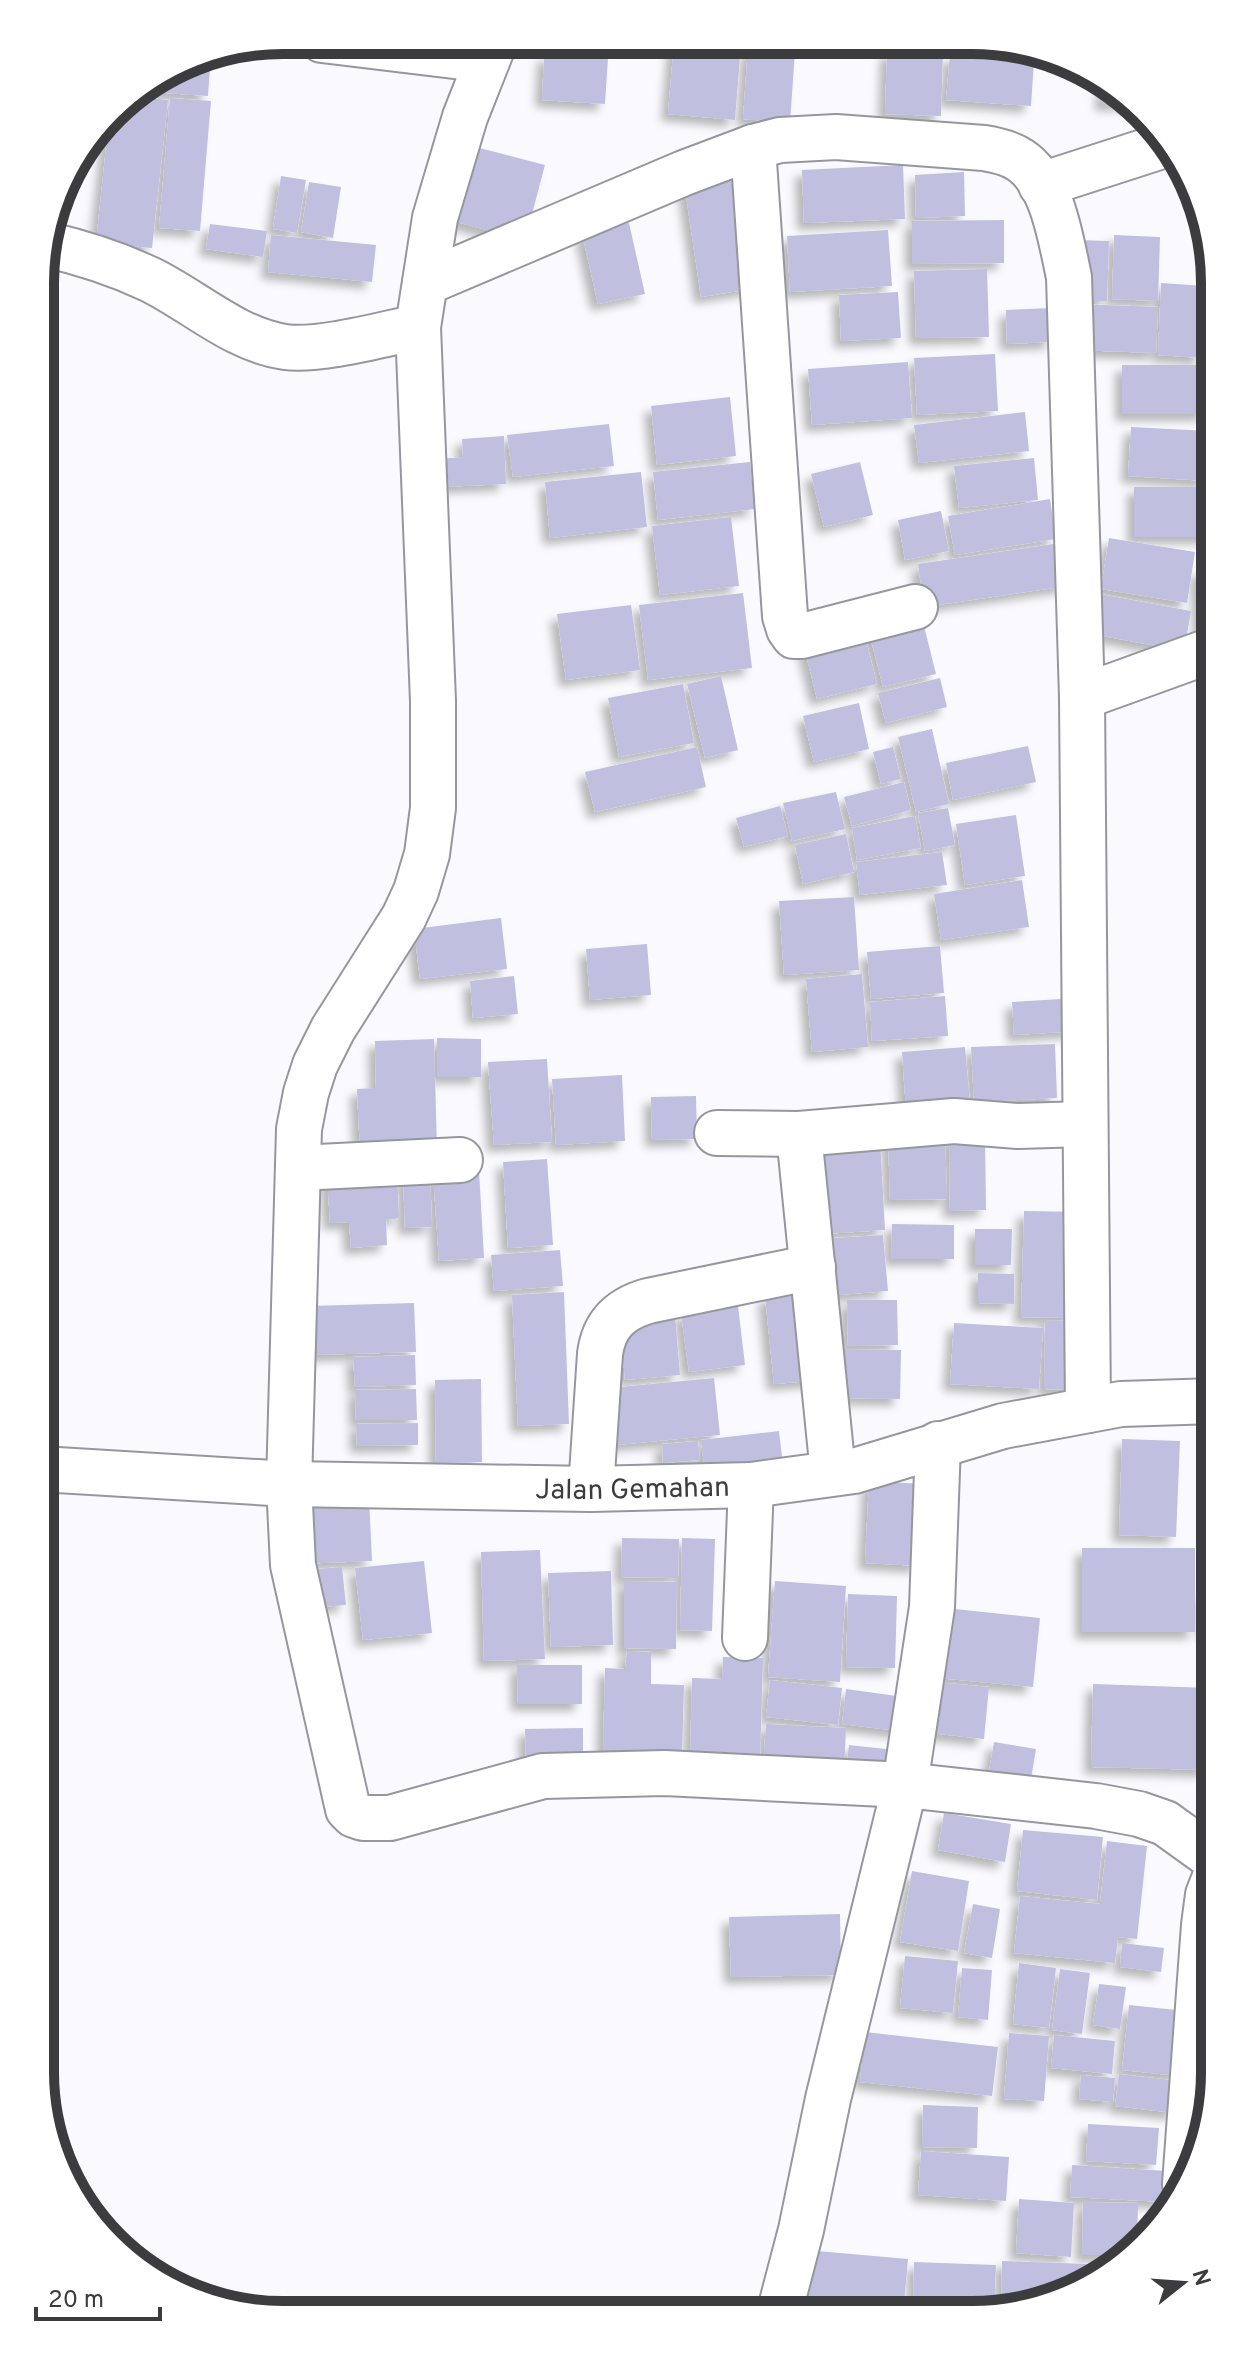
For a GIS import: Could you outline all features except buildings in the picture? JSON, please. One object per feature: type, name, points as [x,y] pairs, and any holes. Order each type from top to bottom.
[{"type":"street","points":[[490,54],[465,117],[435,218],[418,327],[433,701],[433,808],[427,854],[404,917],[333,1029],[315,1065],[299,1129],[289,1484],[293,1565],[348,1809],[354,1815],[390,1818],[543,1776],[665,1773],[905,1785],[1096,1806],[1139,1814],[1165,1823],[1201,1849]]},
{"type":"street","points":[[425,283],[684,173],[780,140],[836,137],[984,148],[1021,160],[1041,185],[1057,223],[1069,277],[1082,697],[1088,1410]]},
{"type":"street","points":[[753,147],[785,616],[789,629],[794,636],[802,636],[915,607]]},
{"type":"street","points":[[1041,185],[1156,148]]},
{"type":"street","points":[[57,247],[150,279],[239,330],[283,347],[315,346],[418,327]]},
{"type":"street","points":[[1082,697],[1201,654]]},
{"type":"street","points":[[717,1133],[799,1134],[954,1121],[1018,1126],[1085,1124]]},
{"type":"street","points":[[799,1134],[833,1473]]},
{"type":"street","points":[[298,1168],[460,1160]]},
{"type":"street","points":[[591,1489],[602,1344],[614,1319],[648,1301],[813,1267]]},
{"type":"street","name":"Jalan Gemahan","points":[[54,1470],[289,1484],[591,1489],[751,1485],[854,1471],[1003,1426],[1088,1410],[1121,1404],[1201,1401]]},
{"type":"street","points":[[782,2301],[905,1785],[932,1607],[938,1444]]},
{"type":"street","points":[[745,1638],[751,1485]]},
{"type":"street","points":[[1189,2144],[1201,2032]]}]
